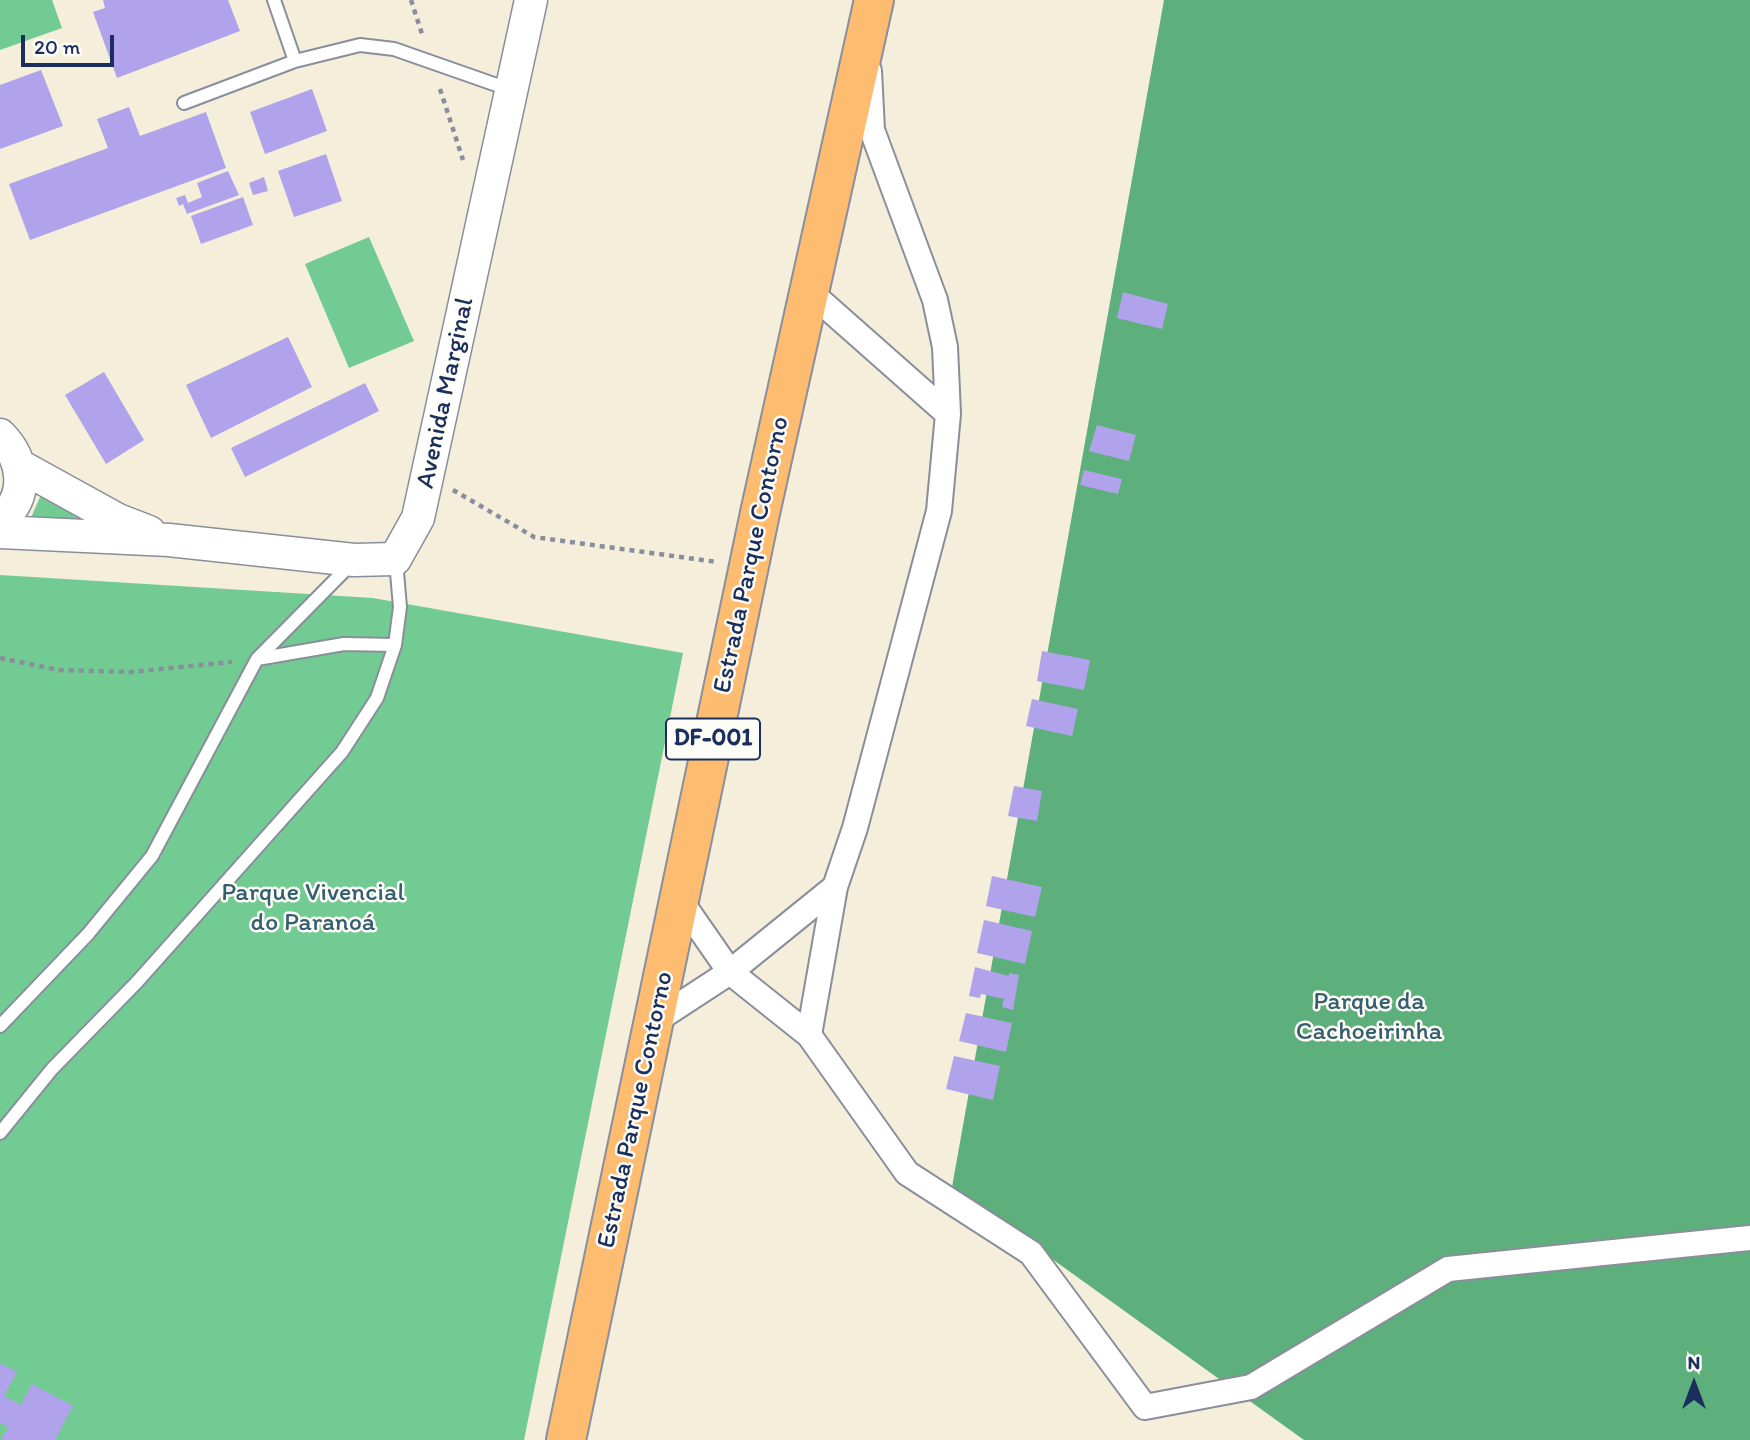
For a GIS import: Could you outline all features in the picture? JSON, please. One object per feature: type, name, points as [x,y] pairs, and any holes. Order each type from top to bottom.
[{"type":"main road","name":"Estrada Parque Contorno","points":[[566,1440],[749,566],[874,0]]},
{"type":"street","name":"Avenida Marginal","points":[[395,559],[418,518],[531,0]]},
{"type":"street","points":[[809,1035],[835,887],[855,828],[939,511],[948,414],[945,347],[935,300],[872,130],[867,40]]},
{"type":"street","points":[[810,292],[948,414]]},
{"type":"street","points":[[0,520],[17,499],[21,482],[8,442]]},
{"type":"street","points":[[8,442],[118,520],[169,540]]},
{"type":"street","points":[[0,532],[169,540],[354,560],[395,559]]},
{"type":"street","points":[[655,1021],[730,972],[835,887]]},
{"type":"street","points":[[680,900],[730,972],[809,1035],[907,1173],[1031,1253],[1145,1407],[1251,1387],[1448,1269],[1750,1238]]},
{"type":"lane","points":[[274,0],[295,61]]},
{"type":"lane","points":[[184,103],[295,61],[360,45],[394,49],[511,90]]},
{"type":"lane","points":[[0,1133],[52,1069],[137,982],[342,752],[377,698],[395,645],[400,607],[395,559]]},
{"type":"lane","points":[[0,1026],[88,934],[152,856],[257,659],[354,560]]},
{"type":"lane","points":[[257,659],[344,644],[395,645]]},
{"type":"path","points":[[411,0],[467,171]]},
{"type":"path","points":[[427,479],[461,493],[534,537],[749,566]]},
{"type":"path","points":[[0,658],[59,670],[131,672],[257,659]]},
{"type":"green space","points":[[0,0],[52,0],[62,28],[0,50]]},
{"type":"green space","name":"Parque da Cachoeirinha","points":[[1164,0],[1750,0],[1750,1440],[1304,1440],[952,1187]]},
{"type":"green space","points":[[369,237],[414,341],[349,368],[305,264]]},
{"type":"green space","points":[[41,495],[116,529],[29,522]]},
{"type":"green space","name":"Parque Vivencial do Paranoá","points":[[0,575],[373,598],[683,653],[524,1440],[0,1440]]},
{"type":"building","points":[[103,0],[228,0],[240,31],[117,78],[93,12],[105,8]]},
{"type":"building","points":[[41,70],[63,126],[0,149],[0,85]]},
{"type":"building","points":[[312,89],[327,131],[265,154],[250,112]]},
{"type":"building","points":[[129,107],[140,136],[206,112],[226,168],[30,240],[9,184],[108,148],[97,119]]},
{"type":"building","points":[[326,154],[342,201],[294,217],[278,171]]},
{"type":"building","points":[[228,171],[239,195],[187,214],[183,204],[179,206],[176,198],[185,195],[188,203],[202,197],[197,183]]},
{"type":"building","points":[[264,177],[268,191],[253,195],[249,183]]},
{"type":"building","points":[[243,197],[253,225],[201,244],[191,216]]},
{"type":"building","points":[[1123,292],[1168,304],[1162,329],[1117,318]]},
{"type":"building","points":[[288,337],[312,387],[211,438],[186,385]]},
{"type":"building","points":[[104,372],[144,440],[106,464],[65,395]]},
{"type":"building","points":[[365,383],[379,411],[245,477],[231,448]]},
{"type":"building","points":[[1097,425],[1136,435],[1129,461],[1089,451]]},
{"type":"building","points":[[1084,470],[1122,479],[1118,494],[1080,485]]},
{"type":"building","points":[[1042,651],[1090,660],[1084,690],[1037,681]]},
{"type":"building","points":[[1032,699],[1078,709],[1072,736],[1026,726]]},
{"type":"building","points":[[1014,786],[1042,791],[1037,821],[1008,816]]},
{"type":"building","points":[[992,876],[1042,887],[1035,917],[986,906]]},
{"type":"building","points":[[984,920],[1032,931],[1025,964],[977,953]]},
{"type":"building","points":[[975,967],[1009,976],[1009,973],[1019,975],[1013,1010],[1002,1007],[1004,999],[981,994],[980,998],[969,996]]},
{"type":"building","points":[[966,1013],[1012,1023],[1006,1052],[959,1041]]},
{"type":"building","points":[[954,1056],[1000,1066],[993,1100],[946,1089]]},
{"type":"building","points":[[0,1363],[17,1372],[4,1396],[21,1405],[32,1384],[73,1406],[55,1440],[1,1440],[8,1427],[0,1423]]}]
